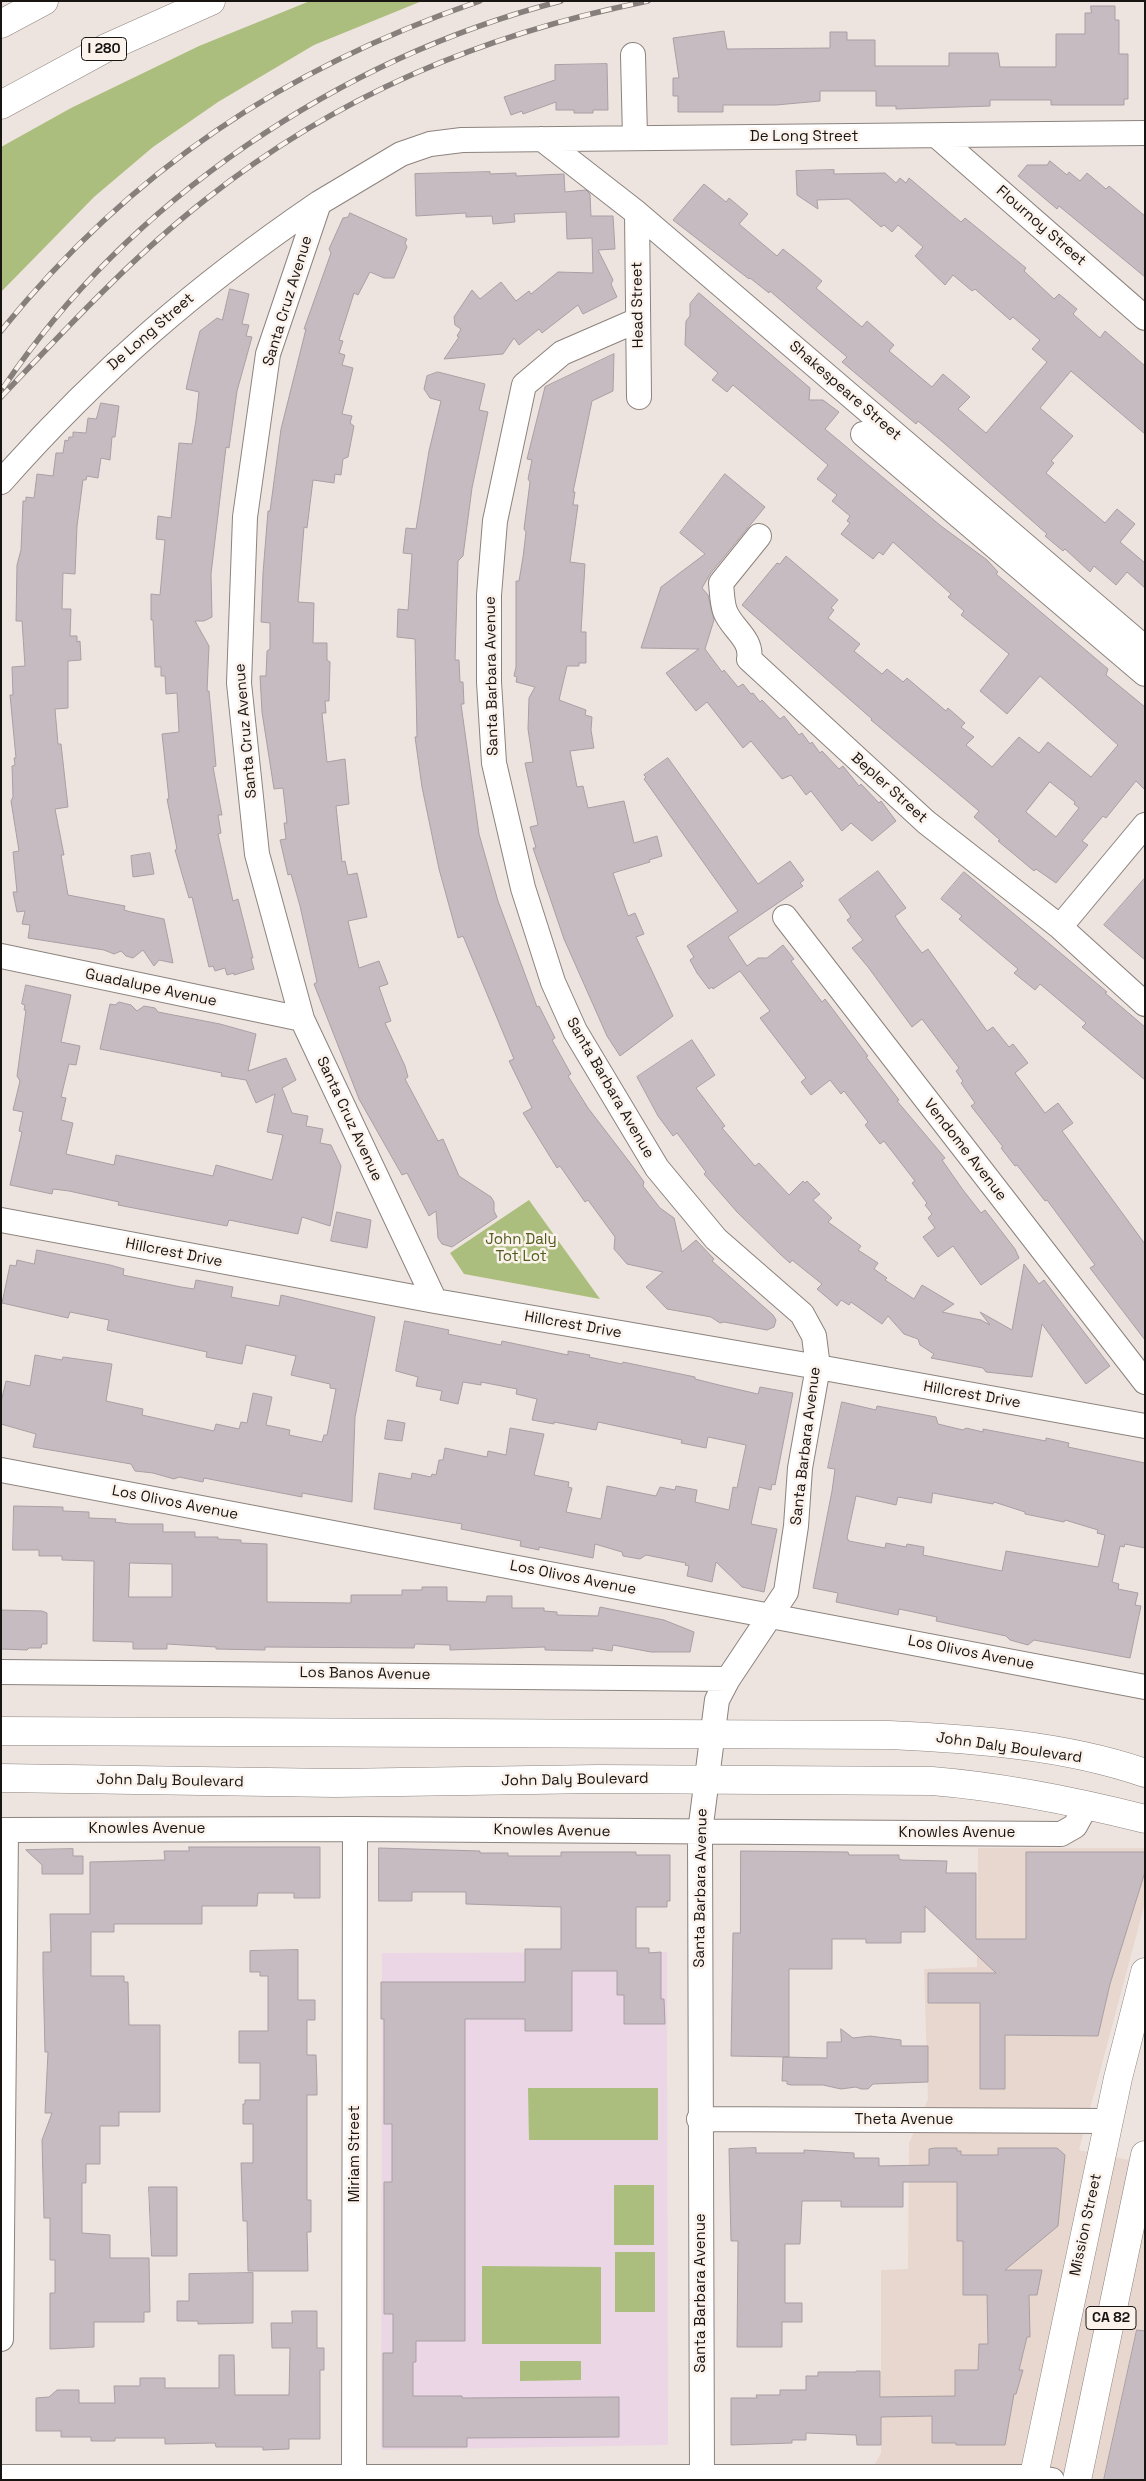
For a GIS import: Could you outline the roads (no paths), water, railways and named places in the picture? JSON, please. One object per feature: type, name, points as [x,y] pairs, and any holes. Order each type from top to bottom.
[{"type":"main road","points":[[1,24],[44,1]]},
{"type":"main road","name":"I 280","points":[[1,105],[106,48],[211,1]]},
{"type":"main road","name":"John Daly Boulevard","points":[[1,1731],[888,1735],[987,1742],[1082,1757],[1145,1773]]},
{"type":"main road","name":"John Daly Boulevard","points":[[1,1778],[335,1783],[706,1780],[932,1781],[982,1785],[1087,1804],[1145,1819]]},
{"type":"main road","name":"Mission Street","points":[[1039,2479],[1125,2043],[1145,1972]]},
{"type":"main road","name":"CA 82","points":[[1077,2480],[1145,2155]]},
{"type":"street","points":[[633,56],[635,138]]},
{"type":"street","name":"De Long Street","points":[[1,482],[85,391],[148,333],[200,289],[259,244],[320,203],[401,154],[430,144],[462,140],[1145,133]]},
{"type":"street","name":"Flournoy Street","points":[[937,136],[1145,318]]},
{"type":"street","name":"Shakespeare Street","points":[[542,139],[637,213],[1145,648]]},
{"type":"street","name":"Santa Cruz Avenue","points":[[320,203],[292,278],[268,354],[245,517],[239,683],[257,854],[302,1019],[435,1301]]},
{"type":"street","name":"Head Street","points":[[637,213],[639,397]]},
{"type":"street","name":"Santa Barbara Avenue","points":[[638,320],[562,353],[524,385],[494,530],[489,595],[489,663],[494,764],[523,888],[553,982],[575,1031],[656,1168],[716,1239],[802,1314],[814,1336],[818,1367],[800,1468],[796,1526],[786,1592],[772,1616],[728,1679],[717,1700],[711,1733],[700,1832],[699,2119],[702,2478]]},
{"type":"street","name":"Shakespeare Street","points":[[863,434],[1145,674]]},
{"type":"street","name":"Bepler Street","points":[[759,536],[721,584],[725,611],[747,642],[751,651],[749,659],[926,822],[1060,927],[1145,1004]]},
{"type":"street","points":[[1060,927],[1145,825]]},
{"type":"street","name":"Vendome Avenue","points":[[785,917],[1145,1382]]},
{"type":"street","name":"Guadalupe Avenue","points":[[1,956],[302,1019]]},
{"type":"street","name":"Hillcrest Drive","points":[[1,1220],[435,1301],[1145,1426]]},
{"type":"street","name":"Los Olivos Avenue","points":[[1,1470],[1145,1686]]},
{"type":"street","name":"Los Banos Avenue","points":[[1,1672],[728,1679]]},
{"type":"street","name":"Knowles Avenue","points":[[4,1830],[355,1829],[1061,1834],[1076,1826],[1087,1804]]},
{"type":"street","name":"Miriam Street","points":[[354,2478],[355,1829]]},
{"type":"street","points":[[1,2339],[4,1830]]},
{"type":"street","name":"Theta Avenue","points":[[699,2119],[1109,2120]]},
{"type":"street","points":[[1,2477],[1039,2479]]},
{"type":"railway","points":[[1,331],[51,273],[103,221],[158,174],[216,131],[277,92],[341,58],[409,28],[480,1]]},
{"type":"railway","points":[[3,388],[54,319],[113,256],[177,198],[247,145],[321,99],[399,59],[479,26],[561,1]]},
{"type":"railway","points":[[1,397],[125,270],[178,222],[255,163],[307,129],[360,100],[414,74],[471,51],[528,31],[648,1]]},
{"type":"park label","name":"John Daly Tot Lot","points":[[521,1248]]}]
